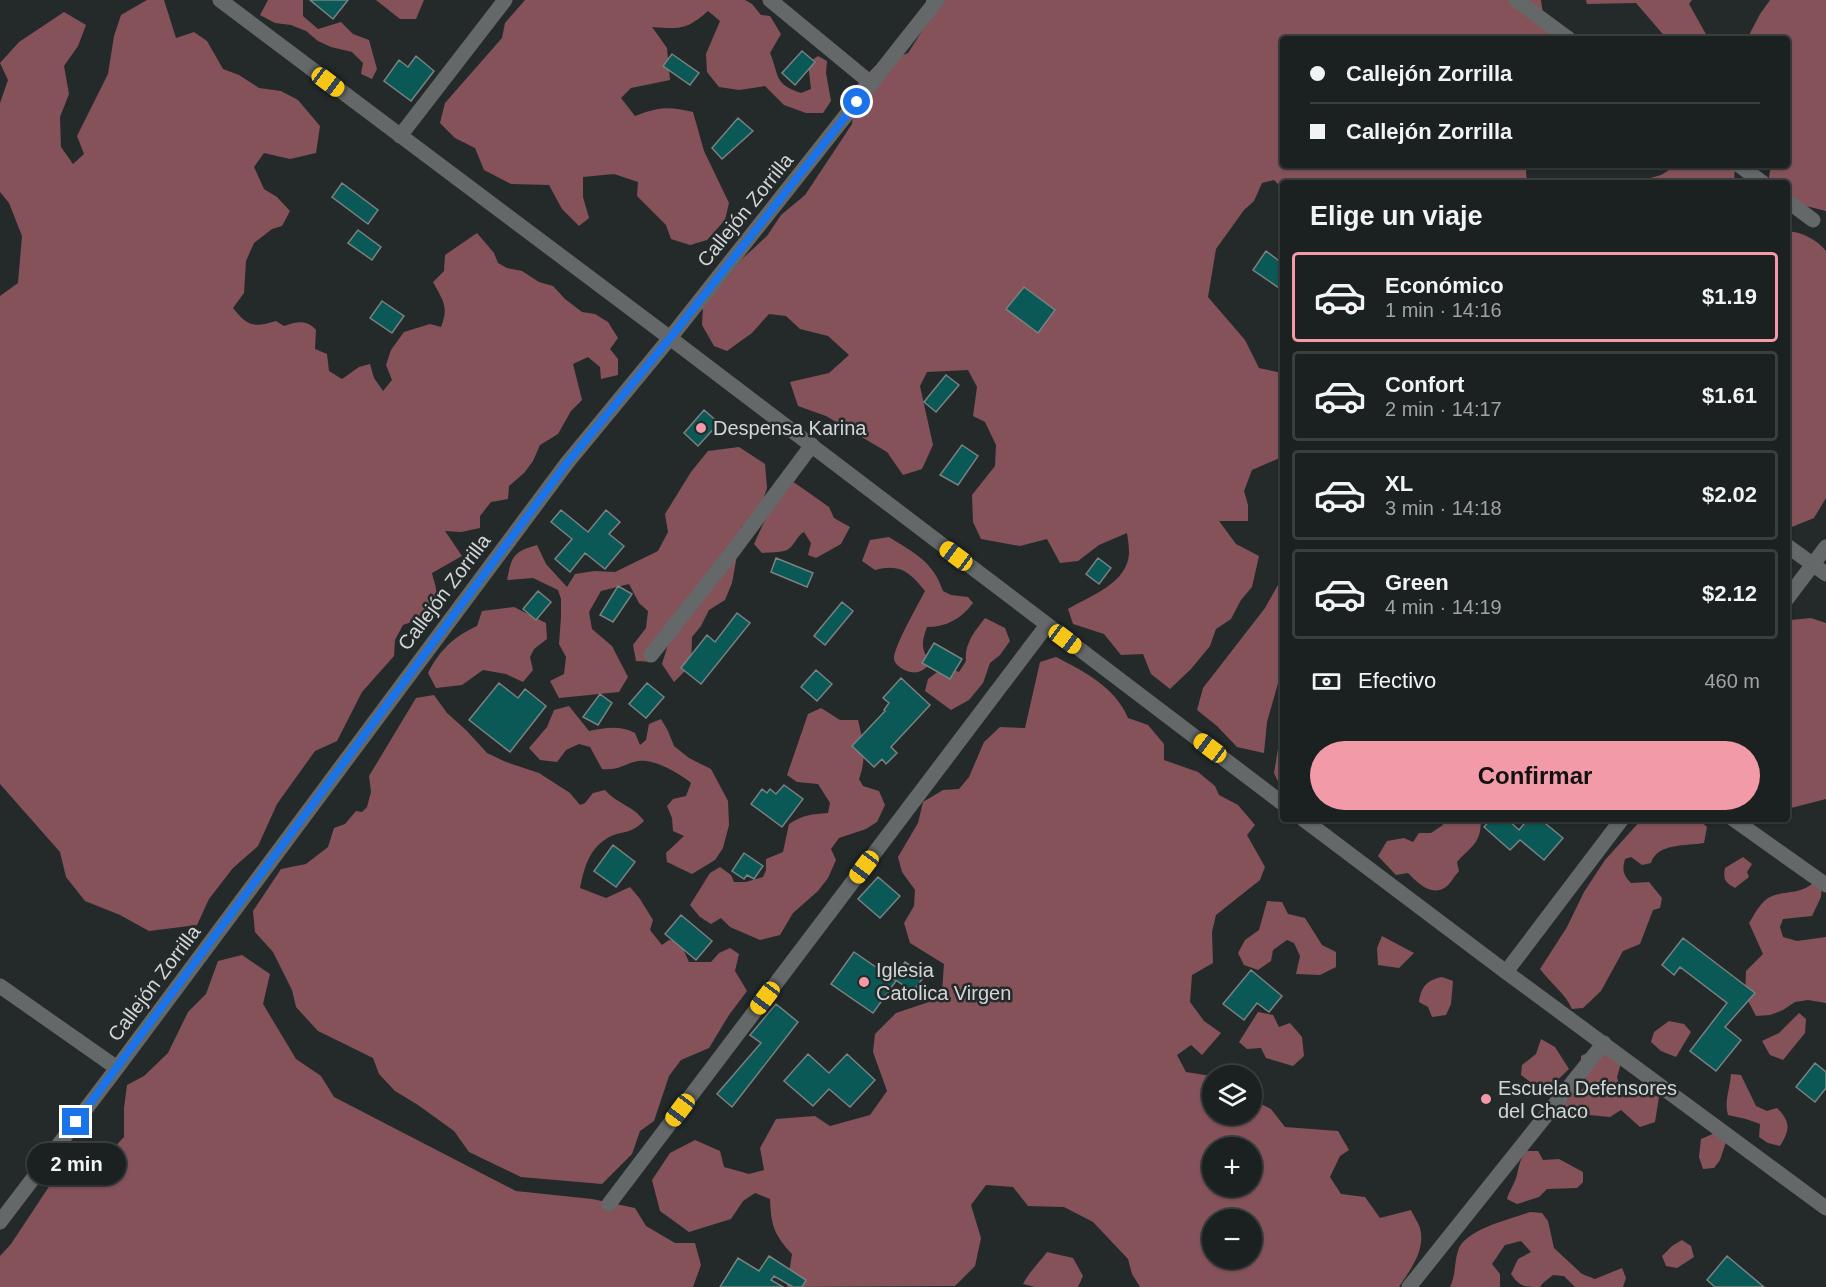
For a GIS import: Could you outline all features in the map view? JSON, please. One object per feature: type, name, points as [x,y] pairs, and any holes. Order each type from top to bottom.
[{"type":"street","points":[[220,0],[1280,801]]},
{"type":"street","points":[[400,136],[505,0]]},
{"type":"street","points":[[770,0],[872,84]]},
{"type":"street","name":"Callejón Zorrilla","points":[[0,1221],[117,1068],[567,463],[670,338],[937,0]]},
{"type":"street","points":[[1516,0],[1565,36]]},
{"type":"street","points":[[1743,168],[1759,180]]},
{"type":"street","points":[[1790,203],[1813,220]]},
{"type":"street","points":[[651,655],[812,446]]},
{"type":"street","points":[[1790,595],[1826,547]]},
{"type":"street","points":[[1790,548],[1826,574]]},
{"type":"street","points":[[609,1203],[1047,625]]},
{"type":"street","points":[[1308,822],[1506,972],[1826,1208]]},
{"type":"street","points":[[1506,972],[1620,822]]},
{"type":"street","points":[[1737,822],[1826,885]]},
{"type":"street","points":[[0,986],[117,1068]]},
{"type":"street","points":[[1408,1287],[1604,1043]]},
{"type":"shaded area","points":[[147,0],[164,0],[176,38],[194,32],[207,41],[223,69],[239,75],[259,88],[281,91],[298,100],[320,126],[316,153],[290,159],[264,153],[254,167],[264,189],[277,197],[290,211],[282,226],[272,229],[254,243],[246,261],[244,293],[233,308],[247,322],[256,325],[276,321],[284,326],[297,323],[309,324],[316,330],[315,349],[327,354],[329,371],[342,379],[359,367],[370,364],[374,378],[383,391],[392,380],[386,365],[391,350],[404,332],[430,324],[441,327],[445,309],[433,282],[444,271],[445,255],[477,233],[494,253],[498,263],[507,268],[522,271],[539,282],[553,286],[582,312],[595,314],[608,322],[618,338],[610,349],[618,359],[618,375],[601,379],[600,367],[588,357],[573,364],[582,400],[571,411],[558,434],[540,445],[533,461],[524,473],[509,486],[508,499],[491,502],[480,516],[480,528],[461,532],[445,531],[462,556],[432,573],[436,591],[433,604],[420,617],[403,625],[395,640],[394,656],[362,692],[337,741],[315,751],[277,804],[258,846],[233,868],[209,899],[197,925],[149,931],[120,915],[85,901],[66,877],[60,852],[0,784],[0,296],[18,283],[22,236],[9,203],[0,192],[0,103],[8,80],[0,63],[19,42],[64,12],[86,25],[78,46],[64,66],[69,94],[60,117],[61,147],[73,164],[84,154],[77,136],[108,74],[114,36],[121,15]]},
{"type":"shaded area","points":[[268,0],[303,0],[303,16],[318,29],[341,22],[353,34],[369,40],[377,69],[372,79],[361,74],[363,63],[352,52],[331,47],[318,41],[306,31],[291,25],[275,23],[260,15]]},
{"type":"shaded area","points":[[376,0],[424,0],[416,19],[400,19]]},
{"type":"shaded area","points":[[525,0],[745,0],[752,4],[761,15],[770,16],[781,34],[770,53],[782,82],[801,93],[811,89],[808,63],[818,56],[827,61],[826,73],[831,101],[823,113],[806,113],[784,105],[765,86],[739,90],[719,87],[707,72],[706,54],[720,21],[708,11],[683,27],[652,27],[667,48],[670,80],[631,88],[621,98],[635,116],[664,108],[693,112],[704,151],[729,203],[725,220],[707,240],[690,245],[671,239],[666,225],[637,196],[638,182],[614,174],[583,177],[583,197],[589,218],[579,226],[562,209],[549,185],[511,184],[484,170],[475,148],[455,138],[440,123],[445,103],[502,38],[505,23]]},
{"type":"shaded area","points":[[926,0],[1541,0],[1544,21],[1561,25],[1575,36],[1280,36],[1280,168],[1527,168],[1527,180],[1280,180],[1280,186],[1274,180],[1262,183],[1254,201],[1244,210],[1216,249],[1208,297],[1245,340],[1259,368],[1280,373],[1280,458],[1252,470],[1244,491],[1248,505],[1248,521],[1219,521],[1236,544],[1259,556],[1252,587],[1241,600],[1231,619],[1216,629],[1210,646],[1170,689],[1151,674],[1143,654],[1121,655],[1104,634],[1073,624],[1068,609],[1106,587],[1122,573],[1129,553],[1127,533],[1099,545],[1078,561],[1060,563],[1047,539],[1020,546],[981,539],[973,522],[972,495],[995,466],[996,445],[985,422],[973,416],[977,387],[968,370],[927,372],[920,386],[933,445],[922,469],[903,475],[887,452],[826,416],[798,406],[790,382],[829,373],[849,355],[828,336],[800,329],[786,316],[769,314],[752,333],[727,351],[714,346],[702,325],[703,307],[742,259],[767,236],[781,215],[805,195],[852,124],[856,86],[875,66],[908,53],[926,25]]},
{"type":"shaded area","points":[[1586,0],[1692,0],[1689,4],[1707,36],[1664,36],[1636,3],[1587,4]]},
{"type":"shaded area","points":[[1770,0],[1826,0],[1826,211],[1798,204],[1790,198],[1790,180],[1768,180],[1770,168],[1790,168],[1790,36],[1749,36]]},
{"type":"shaded area","points":[[1672,168],[1735,168],[1734,180],[1644,180],[1661,175]]},
{"type":"shaded area","points":[[1790,232],[1808,237],[1826,251],[1826,498],[1814,518],[1790,528]]},
{"type":"shaded area","points":[[739,447],[765,464],[767,488],[759,512],[742,526],[737,539],[732,583],[725,600],[709,610],[692,637],[691,665],[674,682],[662,664],[669,641],[662,639],[654,662],[636,661],[633,645],[646,628],[648,611],[639,603],[629,584],[601,591],[589,612],[592,629],[612,646],[628,677],[619,692],[559,698],[550,681],[564,674],[566,657],[559,644],[561,599],[558,590],[533,578],[507,580],[514,557],[522,550],[537,545],[546,564],[567,587],[575,574],[594,571],[615,572],[658,551],[668,532],[665,514],[691,472],[708,451]]},
{"type":"shaded area","points":[[784,478],[829,507],[834,518],[850,527],[841,544],[816,558],[808,555],[811,543],[804,532],[790,548],[784,551],[762,553],[754,544]]},
{"type":"shaded area","points":[[889,537],[928,565],[943,591],[951,595],[968,597],[973,603],[953,621],[941,626],[927,627],[923,646],[931,663],[918,672],[903,669],[894,659],[902,636],[925,591],[904,571],[891,568],[875,570],[862,561],[870,540]]},
{"type":"shaded area","points":[[1280,584],[1280,676],[1267,722],[1264,753],[1237,747],[1217,726],[1197,710],[1203,688],[1265,608]]},
{"type":"shaded area","points":[[514,607],[546,623],[547,639],[534,649],[530,657],[533,670],[523,682],[506,674],[483,670],[462,685],[436,688],[428,673],[448,645],[477,626],[482,611]]},
{"type":"shaded area","points":[[985,618],[1005,628],[1010,641],[1000,655],[990,663],[983,683],[969,700],[951,710],[925,691],[928,679],[944,667],[959,672],[966,661],[971,638]]},
{"type":"shaded area","points":[[1811,618],[1826,623],[1826,799],[1790,808],[1790,622]]},
{"type":"shaded area","points":[[1056,657],[1078,668],[1107,689],[1128,718],[1148,725],[1164,744],[1164,760],[1198,772],[1215,786],[1219,795],[1238,805],[1255,825],[1247,835],[1265,867],[1260,880],[1216,915],[1212,932],[1213,963],[1192,975],[1190,1002],[1204,1021],[1221,1033],[1202,1055],[1191,1045],[1177,1055],[1186,1072],[1202,1075],[1202,1125],[1262,1125],[1262,1104],[1271,1109],[1285,1127],[1338,1131],[1349,1150],[1340,1156],[1330,1177],[1341,1194],[1365,1197],[1380,1218],[1411,1210],[1419,1226],[1421,1244],[1419,1252],[1399,1287],[1140,1287],[1132,1274],[1128,1259],[1093,1222],[1064,1207],[1028,1206],[1013,1187],[986,1185],[971,1205],[981,1238],[975,1266],[955,1286],[787,1287],[792,1254],[775,1229],[771,1216],[770,1199],[755,1193],[743,1201],[731,1219],[689,1232],[660,1211],[652,1180],[670,1153],[695,1140],[720,1151],[724,1167],[749,1174],[764,1170],[760,1148],[776,1119],[815,1116],[830,1126],[870,1115],[887,1091],[873,1052],[875,1034],[896,1013],[929,1002],[942,991],[944,964],[910,943],[904,923],[914,906],[915,890],[902,872],[898,857],[918,823],[923,802],[943,790],[959,789],[969,777],[984,742],[1000,727],[1025,728],[1040,662]]},
{"type":"shaded area","points":[[434,695],[447,713],[487,753],[539,773],[570,793],[580,805],[585,803],[593,793],[605,790],[644,821],[634,829],[611,836],[595,849],[583,874],[580,888],[606,898],[630,887],[653,920],[650,930],[662,945],[669,940],[680,942],[689,962],[711,962],[719,953],[730,948],[739,954],[735,971],[747,991],[709,1048],[681,1060],[669,1076],[654,1121],[640,1131],[632,1154],[602,1184],[521,1177],[469,1152],[454,1131],[395,1091],[379,1074],[373,1058],[318,1031],[296,1007],[292,990],[273,952],[255,932],[253,911],[281,869],[306,864],[328,847],[334,828],[345,824],[356,811],[362,812],[367,807],[371,792],[369,776],[416,698]]},
{"type":"shaded area","points":[[569,706],[589,731],[607,728],[624,729],[635,733],[640,745],[646,740],[649,724],[661,719],[674,746],[689,758],[711,769],[728,801],[729,825],[723,848],[715,860],[692,874],[667,862],[666,853],[684,836],[673,831],[672,818],[667,806],[673,799],[686,796],[691,783],[674,771],[645,761],[613,769],[602,769],[590,747],[579,744],[566,750],[557,762],[540,760],[529,748],[547,727],[554,710]]},
{"type":"shaded area","points":[[821,708],[840,720],[858,720],[864,757],[859,779],[863,786],[879,791],[885,805],[877,822],[866,829],[839,838],[831,849],[836,860],[828,878],[818,891],[793,913],[780,935],[760,940],[730,927],[721,918],[711,924],[700,917],[690,905],[710,873],[720,867],[731,875],[734,882],[746,882],[763,877],[766,870],[766,859],[783,852],[789,824],[808,816],[828,813],[830,803],[818,784],[797,782],[787,775],[808,714]]},
{"type":"shaded area","points":[[1280,736],[1280,786],[1274,773]]},
{"type":"shaded area","points":[[1442,822],[1481,822],[1477,839],[1457,862],[1459,871],[1446,887],[1440,890],[1425,888],[1408,873],[1396,875],[1378,856],[1387,841],[1404,838],[1413,842],[1419,833],[1431,833],[1443,825]]},
{"type":"shaded area","points":[[1639,822],[1701,822],[1707,827],[1704,843],[1666,849],[1659,852],[1651,863],[1642,865],[1631,857],[1625,859],[1623,869],[1626,877],[1631,883],[1649,882],[1662,898],[1660,908],[1653,910],[1640,944],[1623,951],[1601,991],[1583,1008],[1572,1009],[1566,998],[1540,969],[1605,860]]},
{"type":"shaded area","points":[[1743,857],[1752,864],[1747,872],[1749,877],[1735,888],[1726,880],[1725,868]]},
{"type":"shaded area","points":[[1812,884],[1822,884],[1821,897],[1812,916],[1783,919],[1780,927],[1783,937],[1797,941],[1826,937],[1826,1003],[1808,1000],[1795,1002],[1770,1015],[1756,1016],[1745,995],[1746,971],[1763,954],[1749,923],[1767,899],[1775,895],[1801,890]]},
{"type":"shaded area","points":[[1267,901],[1282,902],[1288,914],[1305,918],[1322,945],[1336,952],[1336,967],[1320,975],[1296,974],[1300,956],[1294,943],[1287,940],[1273,950],[1271,961],[1258,970],[1244,965],[1238,953],[1245,940],[1259,930]]},
{"type":"shaded area","points":[[1382,936],[1414,953],[1399,968],[1378,965],[1377,948]]},
{"type":"shaded area","points":[[242,955],[270,974],[263,1004],[296,1059],[321,1076],[334,1097],[516,1191],[592,1199],[635,1208],[646,1226],[675,1243],[695,1243],[701,1265],[693,1287],[0,1287],[0,1256],[11,1244],[58,1173],[99,1164],[124,1137],[127,1085],[144,1076],[168,1053],[188,1012],[206,994],[218,961]]},
{"type":"shaded area","points":[[1442,977],[1453,981],[1451,1004],[1446,1015],[1432,1017],[1428,1007],[1419,1002],[1420,997],[1423,988],[1429,982]]},
{"type":"shaded area","points":[[1258,1012],[1273,1015],[1279,1027],[1290,1023],[1302,1037],[1304,1056],[1293,1066],[1266,1058],[1261,1048],[1247,1049],[1239,1042]]},
{"type":"shaded area","points":[[1799,1013],[1806,1019],[1805,1033],[1783,1060],[1770,1055],[1762,1041],[1779,1033]]},
{"type":"shaded area","points":[[1669,1021],[1684,1024],[1691,1032],[1676,1057],[1661,1051],[1651,1042],[1654,1032]]},
{"type":"shaded area","points":[[1541,1039],[1555,1047],[1569,1069],[1548,1089],[1533,1084],[1521,1075],[1522,1065],[1536,1054]]},
{"type":"shaded area","points":[[1589,1052],[1608,1054],[1621,1063],[1617,1077],[1619,1084],[1631,1084],[1637,1092],[1643,1091],[1659,1097],[1655,1122],[1640,1127],[1621,1110],[1610,1117],[1568,1113],[1564,1104],[1574,1093],[1583,1089],[1586,1080],[1581,1067],[1581,1056]]},
{"type":"shaded area","points":[[1731,1074],[1741,1075],[1756,1106],[1767,1111],[1777,1108],[1785,1118],[1788,1126],[1780,1146],[1768,1143],[1759,1137],[1760,1124],[1728,1115],[1727,1100]]},
{"type":"shaded area","points":[[1715,1133],[1726,1142],[1720,1160],[1714,1168],[1703,1169],[1699,1157],[1701,1139]]},
{"type":"shaded area","points":[[1527,1151],[1538,1151],[1543,1160],[1559,1159],[1583,1172],[1583,1182],[1577,1188],[1547,1189],[1539,1197],[1517,1204],[1507,1199],[1521,1159]]},
{"type":"shaded area","points":[[1530,1212],[1542,1213],[1548,1221],[1554,1248],[1582,1274],[1595,1279],[1622,1268],[1626,1278],[1623,1287],[1575,1287],[1564,1276],[1553,1275],[1540,1287],[1523,1285],[1517,1282],[1511,1274],[1518,1259],[1531,1252],[1521,1241],[1505,1245],[1492,1264],[1500,1274],[1500,1287],[1450,1287],[1462,1243],[1478,1231]]},
{"type":"shaded area","points":[[1682,1240],[1691,1246],[1694,1257],[1677,1268],[1666,1266],[1662,1256]]},
{"type":"shaded area","points":[[1047,1252],[1073,1258],[1083,1276],[1078,1287],[1035,1287],[1023,1284]]},
{"type":"building","points":[[310,0],[348,0],[333,19]]},
{"type":"building","points":[[802,51],[815,62],[795,85],[782,73]]},
{"type":"building","points":[[672,54],[699,73],[690,85],[663,66]]},
{"type":"building","points":[[416,56],[434,71],[411,101],[384,81],[399,60],[408,67]]},
{"type":"building","points":[[738,118],[753,131],[722,159],[712,148]]},
{"type":"building","points":[[342,183],[378,210],[368,224],[332,197]]},
{"type":"building","points":[[358,230],[381,247],[372,260],[348,243]]},
{"type":"building","points":[[1266,251],[1280,262],[1280,289],[1253,270]]},
{"type":"building","points":[[1024,287],[1055,310],[1038,333],[1006,309]]},
{"type":"building","points":[[382,301],[404,316],[392,333],[370,318]]},
{"type":"building","points":[[946,375],[959,385],[936,412],[924,402]]},
{"type":"building","name":"Despensa Karina","points":[[704,410],[719,423],[698,446],[684,433]]},
{"type":"building","points":[[962,445],[978,456],[958,485],[940,475]]},
{"type":"building","points":[[561,510],[588,532],[606,510],[620,522],[609,534],[624,546],[605,569],[585,553],[570,572],[555,559],[572,539],[551,522]]},
{"type":"building","points":[[776,558],[813,573],[807,587],[771,572]]},
{"type":"building","points":[[1098,558],[1111,568],[1099,584],[1086,574]]},
{"type":"building","points":[[618,586],[632,594],[613,622],[600,615]]},
{"type":"building","points":[[538,591],[551,602],[536,620],[523,609]]},
{"type":"building","points":[[842,602],[853,611],[825,645],[814,636]]},
{"type":"building","points":[[737,613],[750,623],[701,684],[681,668],[707,635],[715,642]]},
{"type":"building","points":[[934,643],[962,659],[950,679],[922,663]]},
{"type":"building","points":[[816,670],[832,684],[817,701],[801,687]]},
{"type":"building","points":[[901,678],[930,705],[891,747],[897,753],[886,764],[882,759],[874,767],[852,746],[885,711],[889,703],[883,698]]},
{"type":"building","points":[[499,683],[518,698],[525,689],[546,706],[510,752],[469,720]]},
{"type":"building","points":[[647,683],[664,697],[646,718],[629,704]]},
{"type":"building","points":[[600,694],[612,703],[598,725],[583,717]]},
{"type":"building","points":[[784,785],[803,799],[782,827],[751,804],[762,789],[767,793],[770,789],[776,794]]},
{"type":"building","points":[[1488,822],[1510,822],[1519,830],[1526,822],[1544,822],[1563,838],[1544,860],[1520,840],[1510,850],[1484,827]]},
{"type":"building","points":[[613,845],[635,862],[616,887],[594,871]]},
{"type":"building","points":[[744,853],[763,866],[754,879],[747,875],[744,879],[732,871]]},
{"type":"building","points":[[878,877],[900,896],[880,918],[858,899]]},
{"type":"building","points":[[681,915],[712,941],[696,960],[665,934]]},
{"type":"building","points":[[1683,938],[1755,993],[1725,1027],[1741,1040],[1716,1071],[1690,1051],[1727,1003],[1680,967],[1674,975],[1662,965]]},
{"type":"building","name":"Iglesia Catolica Virgen","points":[[854,952],[896,981],[873,1013],[831,984]]},
{"type":"building","points":[[905,962],[925,975],[913,992],[893,978]]},
{"type":"building","points":[[1251,970],[1282,996],[1269,1012],[1257,1003],[1244,1020],[1223,1004]]},
{"type":"building","points":[[776,1004],[798,1022],[732,1107],[717,1094],[761,1043],[750,1035]]},
{"type":"building","points":[[808,1054],[829,1073],[847,1054],[875,1080],[850,1107],[829,1089],[813,1106],[784,1081]]},
{"type":"building","points":[[1815,1063],[1826,1072],[1826,1088],[1815,1102],[1796,1087]]},
{"type":"building","points":[[769,1256],[806,1280],[802,1287],[793,1287],[774,1276],[771,1280],[783,1287],[720,1287],[738,1258],[759,1271]]},
{"type":"building","points":[[1727,1256],[1764,1287],[1715,1287],[1707,1280]]},
{"type":"place","name":"Despensa Karina","points":[[701,428]]},
{"type":"place","name":"Iglesia Catolica Virgen","points":[[864,982]]},
{"type":"place","name":"Escuela Defensores del Chaco","points":[[1486,1099]]},
{"type":"route","points":[[76,1122],[567,463],[670,338],[857,102]]}]
